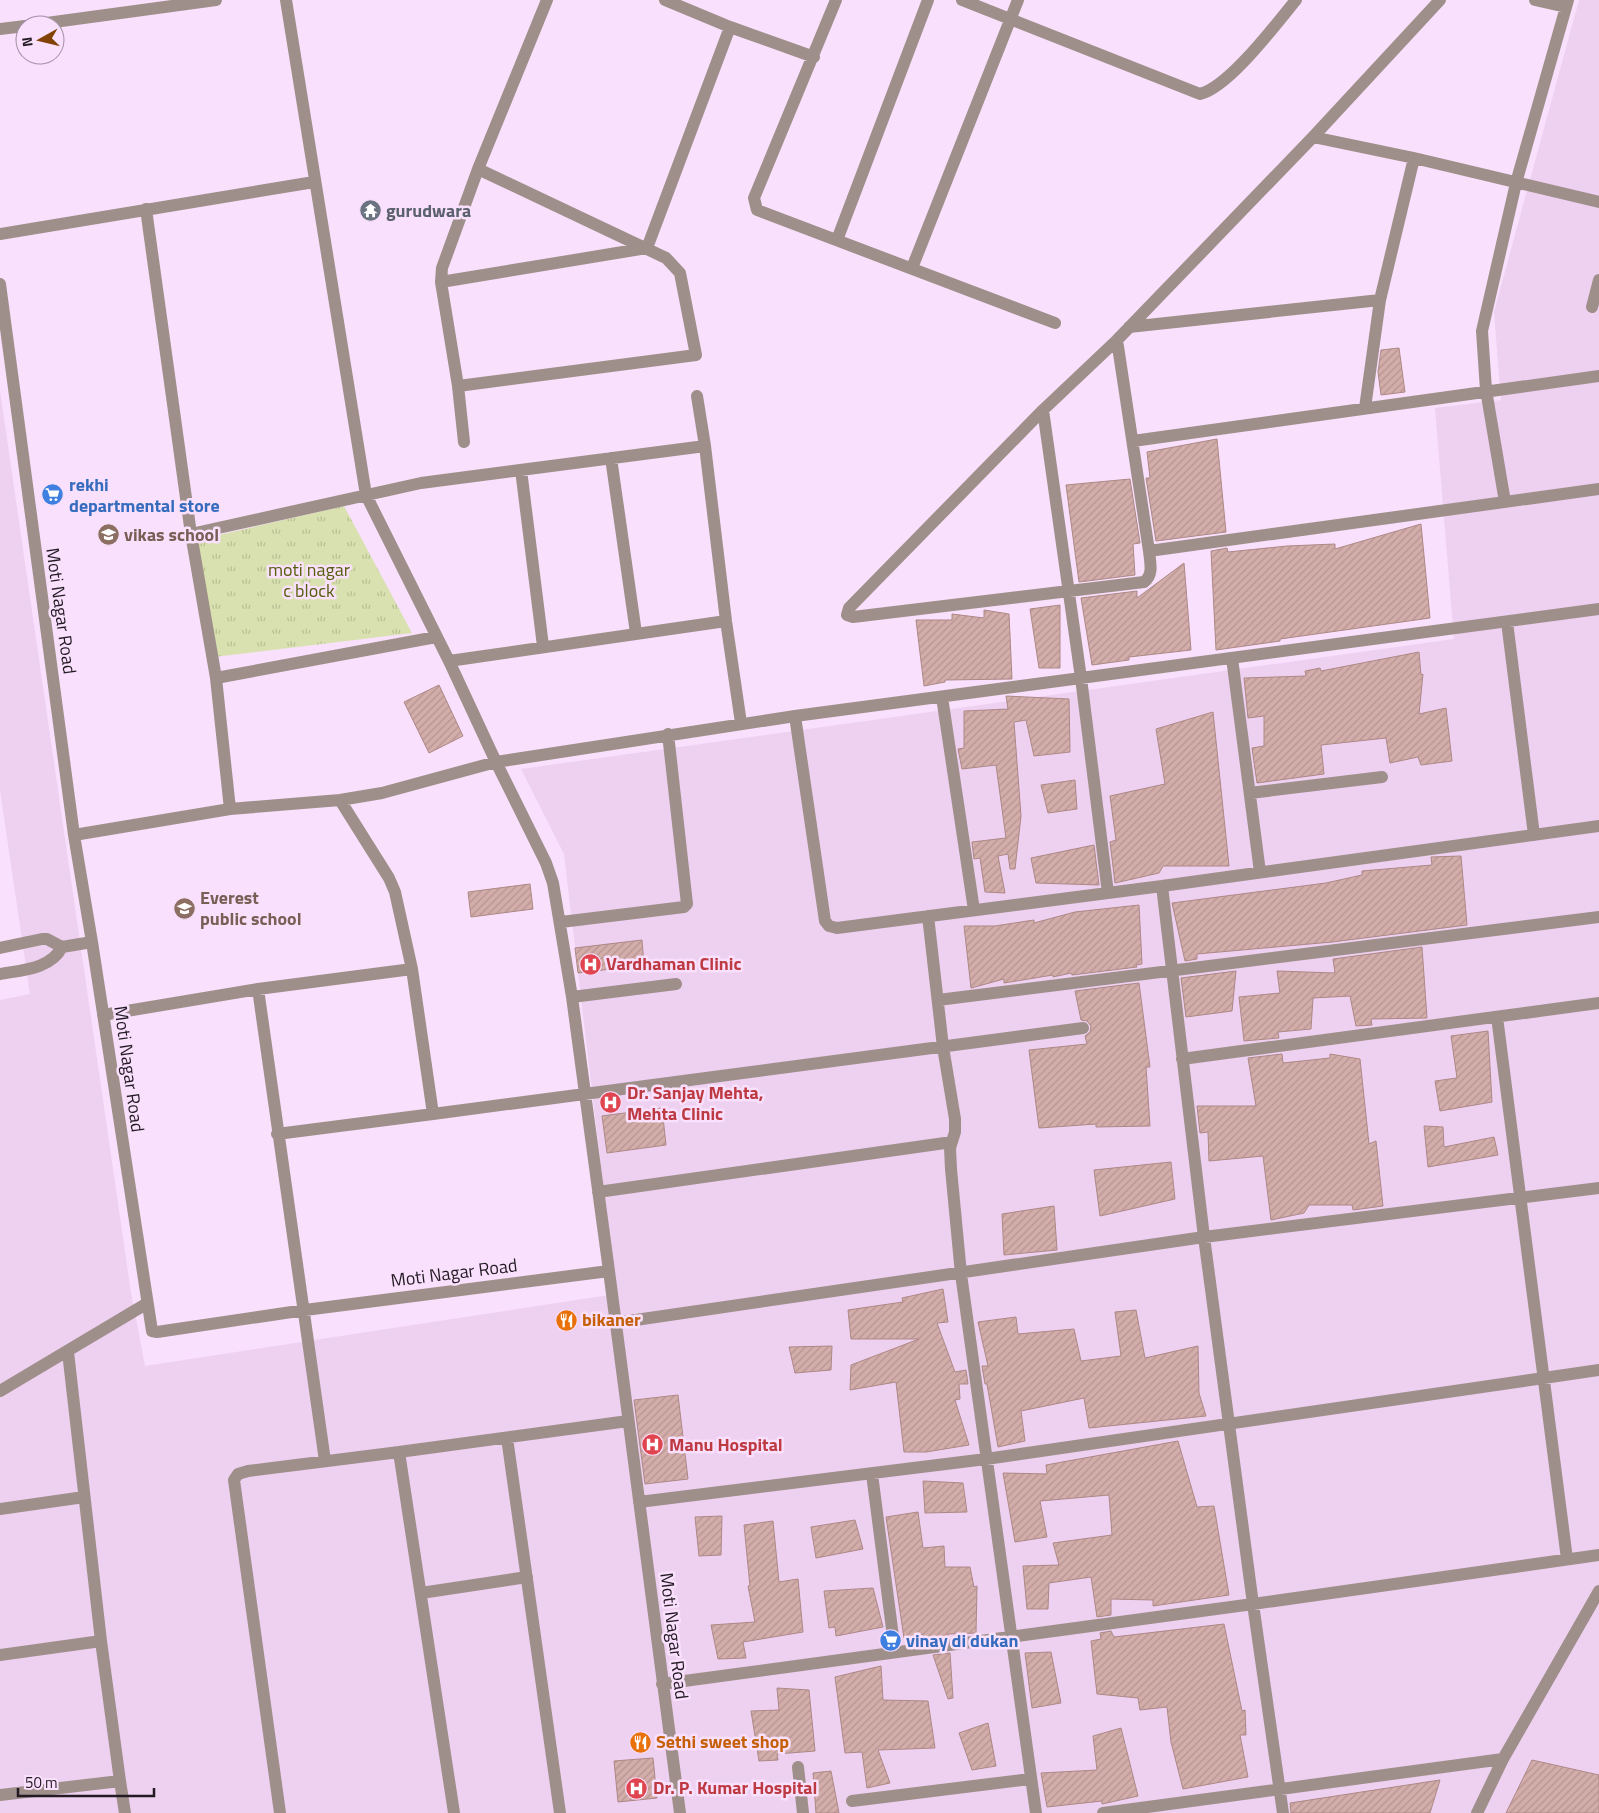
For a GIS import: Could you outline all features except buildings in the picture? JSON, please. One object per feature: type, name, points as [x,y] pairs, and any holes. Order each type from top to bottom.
[{"type":"street","points":[[65,21],[216,0]]},
{"type":"street","points":[[286,0],[366,494],[436,637],[450,660],[554,883],[572,997],[609,1271]]},
{"type":"street","points":[[464,442],[458,386],[441,282],[442,268],[478,169],[547,0]]},
{"type":"street","points":[[665,0],[730,27],[814,57]]},
{"type":"street","points":[[836,0],[754,198],[754,205],[763,213],[1055,323]]},
{"type":"street","points":[[837,240],[928,0]]},
{"type":"street","points":[[962,0],[1200,94],[1210,92],[1233,72],[1296,0]]},
{"type":"street","points":[[912,268],[1018,0]]},
{"type":"street","points":[[1117,340],[1149,552],[1150,573],[1144,582],[850,617],[847,612],[1043,410],[1130,327],[1313,137],[1440,0]]},
{"type":"street","points":[[1505,502],[1486,390],[1482,331],[1516,183],[1567,4],[1534,0]]},
{"type":"street","points":[[0,29],[15,27]]},
{"type":"street","points":[[647,248],[730,27]]},
{"type":"street","points":[[1313,137],[1414,158],[1599,202]]},
{"type":"street","points":[[1364,408],[1380,300],[1414,158]]},
{"type":"street","points":[[458,386],[696,355],[680,273],[666,258],[478,169]]},
{"type":"street","points":[[0,234],[314,182]]},
{"type":"street","points":[[146,209],[191,534],[216,678],[230,809]]},
{"type":"street","points":[[441,282],[647,248]]},
{"type":"street","points":[[1592,307],[1599,280]]},
{"type":"street","name":"Moti Nagar Road","points":[[0,284],[4,339],[74,835],[92,942],[146,1304],[152,1331],[157,1332],[305,1310],[609,1271],[678,1813]]},
{"type":"street","points":[[1130,327],[1380,300]]},
{"type":"street","points":[[1133,441],[1486,390],[1599,376]]},
{"type":"street","points":[[697,396],[741,723]]},
{"type":"street","points":[[1043,410],[1081,678],[1108,893]]},
{"type":"street","points":[[191,534],[421,483],[705,446]]},
{"type":"street","points":[[611,458],[636,633]]},
{"type":"street","points":[[521,470],[543,646]]},
{"type":"street","points":[[1149,552],[1599,489]]},
{"type":"street","points":[[74,835],[230,809],[340,800],[390,792],[496,762],[741,723],[1599,609]]},
{"type":"street","points":[[450,660],[726,621]]},
{"type":"street","points":[[1507,622],[1534,835]]},
{"type":"street","points":[[216,678],[436,637]]},
{"type":"street","points":[[1232,658],[1260,872]]},
{"type":"street","points":[[942,697],[974,910]]},
{"type":"street","points":[[795,716],[825,921],[829,926],[837,928],[1599,826]]},
{"type":"street","points":[[561,922],[684,907],[687,904],[668,734]]},
{"type":"street","points":[[1250,793],[1382,777]]},
{"type":"street","points":[[340,800],[389,878],[395,892],[412,968],[433,1114]]},
{"type":"street","points":[[1162,886],[1170,969],[1204,1238],[1283,1813]]},
{"type":"street","points":[[928,916],[943,1047],[954,1119],[951,1168],[961,1274],[1036,1813]]},
{"type":"street","points":[[938,1000],[1170,969],[1599,917]]},
{"type":"street","points":[[0,948],[42,939],[47,939],[62,947],[92,942]]},
{"type":"street","points":[[0,974],[37,967],[58,955],[62,947]]},
{"type":"street","points":[[103,1015],[258,989],[412,968]]},
{"type":"street","points":[[572,997],[676,984]]},
{"type":"street","points":[[258,989],[277,1134],[305,1310],[325,1461]]},
{"type":"street","points":[[1182,1059],[1599,1003]]},
{"type":"street","points":[[1497,1017],[1518,1198],[1545,1378],[1567,1559]]},
{"type":"street","points":[[277,1134],[1083,1028]]},
{"type":"street","points":[[598,1192],[952,1142]]},
{"type":"street","points":[[615,1323],[1204,1238],[1599,1188]]},
{"type":"street","points":[[0,1391],[146,1304]]},
{"type":"street","points":[[68,1352],[101,1641],[125,1813]]},
{"type":"street","points":[[639,1502],[986,1459],[1599,1370]]},
{"type":"street","points":[[280,1813],[234,1480],[238,1474],[248,1471],[628,1421]]},
{"type":"street","points":[[507,1438],[560,1813]]},
{"type":"street","points":[[399,1452],[454,1813]]},
{"type":"street","points":[[872,1474],[895,1652]]},
{"type":"street","points":[[0,1509],[84,1497]]},
{"type":"street","points":[[662,1684],[1011,1638],[1599,1555]]},
{"type":"street","points":[[421,1593],[527,1577]]},
{"type":"street","points":[[1477,1813],[1503,1759],[1599,1591]]},
{"type":"street","points":[[0,1655],[101,1641]]},
{"type":"street","points":[[1104,1813],[1503,1759]]},
{"type":"street","points":[[798,1767],[803,1813]]},
{"type":"street","points":[[852,1801],[1030,1779]]},
{"type":"street","points":[[0,1795],[120,1780]]},
{"type":"shaded area","points":[[1579,0],[1599,0],[1599,1813],[0,1813],[0,1000],[30,994],[0,790],[0,391],[131,1293],[145,1366],[616,1294],[564,854],[521,769],[1454,639],[1435,408],[1501,400],[1494,312]]},
{"type":"green space","name":"moti nagar c block","points":[[344,506],[412,633],[214,657],[193,541]]},
{"type":"place","name":"gurudwara","points":[[370,211]]},
{"type":"place","name":"rekhi departmental store","points":[[53,495]]},
{"type":"place","name":"vikas school","points":[[108,535]]},
{"type":"place","name":"Everest public school","points":[[184,908]]},
{"type":"place","name":"Vardhaman Clinic","points":[[590,964]]},
{"type":"place","name":"Dr. Sanjay Mehta, Mehta Clinic","points":[[611,1103]]},
{"type":"place","name":"bikaner","points":[[566,1320]]},
{"type":"place","name":"Manu Hospital","points":[[653,1445]]},
{"type":"place","name":"vinay di dukan","points":[[890,1641]]},
{"type":"place","name":"Sethi sweet shop","points":[[640,1742]]},
{"type":"place","name":"Dr. P. Kumar Hospital","points":[[637,1788]]}]
